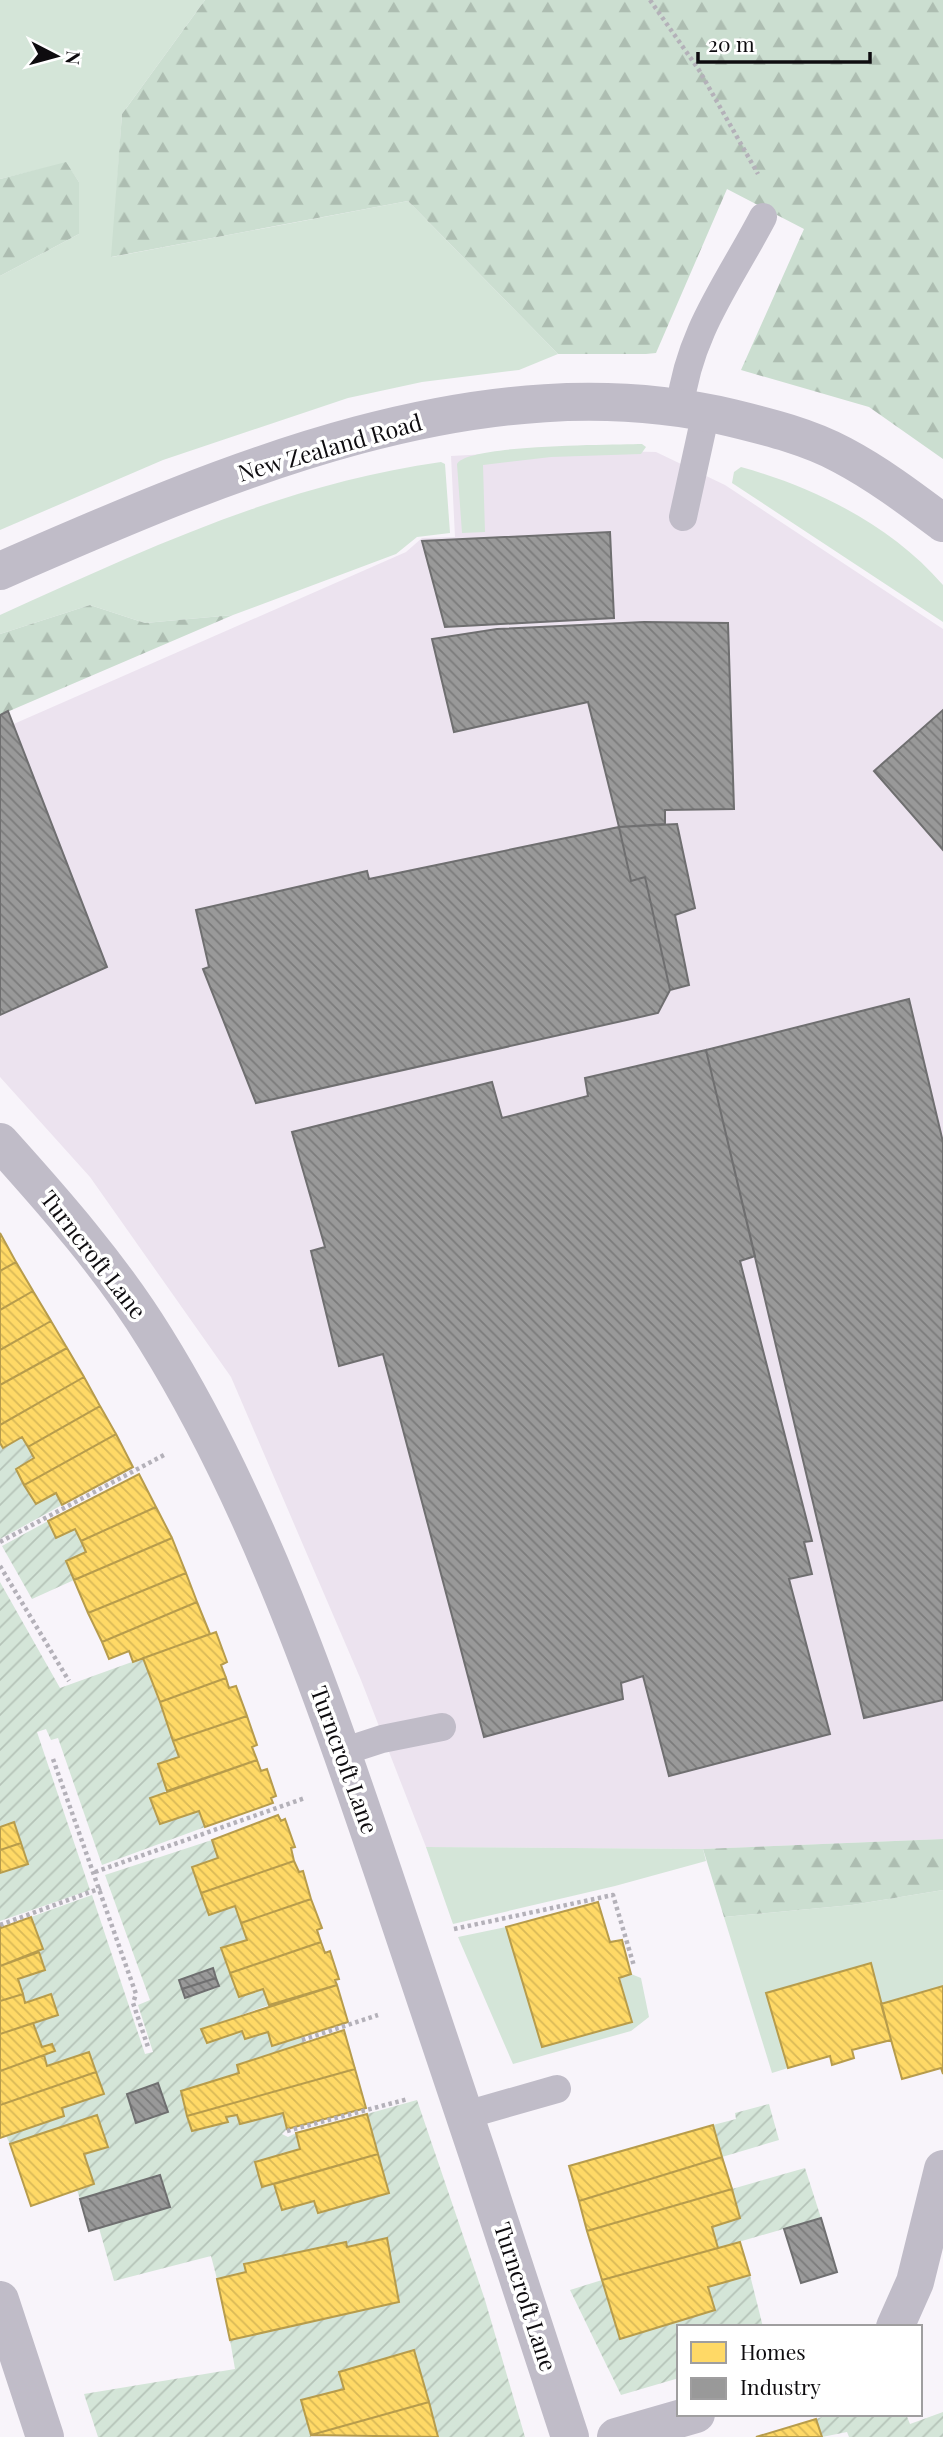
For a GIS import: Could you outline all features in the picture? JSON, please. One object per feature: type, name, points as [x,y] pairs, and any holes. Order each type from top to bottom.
[{"type":"street","name":"New Zealand Road","points":[[0,571],[144,508],[278,458],[400,424],[551,405],[628,403],[693,409],[767,426],[841,454],[892,485],[943,523]]},
{"type":"street","name":"Turncroft Lane","points":[[0,1142],[102,1263],[154,1336],[200,1414],[256,1538],[342,1752],[467,2115],[570,2437]]},
{"type":"street","points":[[896,2325],[915,2282],[943,2169]]},
{"type":"street","points":[[0,2301],[45,2437]]},
{"type":"street","points":[[616,2437],[689,2416]]},
{"type":"lane","points":[[683,517],[693,409],[684,371],[708,312],[762,217]]},
{"type":"lane","points":[[342,1752],[382,1739],[442,1727]]},
{"type":"lane","points":[[467,2115],[557,2089]]},
{"type":"path","points":[[650,0],[699,70],[761,179]]},
{"type":"path","points":[[0,1542],[166,1454]]},
{"type":"path","points":[[0,1566],[69,1681]]},
{"type":"path","points":[[53,1759],[136,1994],[133,2003],[148,2048]]},
{"type":"path","points":[[95,1872],[306,1798]]},
{"type":"path","points":[[0,1925],[100,1888]]},
{"type":"path","points":[[443,1931],[613,1895],[634,1966]]},
{"type":"path","points":[[302,2040],[380,2015]]},
{"type":"path","points":[[287,2131],[421,2096]]},
{"type":"shaded area","points":[[564,450],[656,452],[725,485],[943,629],[943,1839],[703,1849],[426,1847],[361,1680],[231,1377],[90,1177],[0,1077],[0,730],[406,552],[422,538],[455,537],[451,456]]},
{"type":"green space","points":[[0,0],[205,0],[122,114],[112,257],[408,201],[558,354],[519,370],[422,382],[348,398],[163,460],[0,530],[0,276],[79,234],[79,182],[66,163],[0,179]]},
{"type":"green space","points":[[205,0],[943,0],[943,459],[869,407],[741,370],[804,229],[727,189],[656,353],[558,354],[408,201],[111,257],[122,114]]},
{"type":"green space","points":[[66,162],[79,182],[79,234],[0,276],[0,179]]},
{"type":"green space","points":[[642,444],[646,447],[641,454],[551,457],[483,465],[485,532],[462,533],[457,464],[466,457],[512,449]]},
{"type":"green space","points":[[441,462],[445,464],[450,533],[417,537],[396,554],[233,615],[145,623],[90,605],[0,634],[0,615],[215,522],[326,486]]},
{"type":"green space","points":[[741,467],[797,486],[851,511],[900,544],[943,585],[943,622],[732,483],[734,472]]},
{"type":"green space","points":[[90,605],[145,623],[233,615],[0,715],[0,634]]},
{"type":"green space","points":[[22,1437],[34,1458],[16,1469],[36,1504],[56,1493],[62,1505],[0,1539],[0,1443],[4,1448]]},
{"type":"green space","points":[[48,1521],[56,1538],[75,1529],[86,1552],[66,1561],[74,1580],[32,1599],[2,1546]]},
{"type":"green space","points":[[0,1582],[60,1688],[143,1658],[179,1757],[158,1764],[167,1791],[150,1798],[199,1811],[205,1827],[102,1865],[58,1738],[51,1740],[46,1729],[37,1732],[90,1890],[0,1921],[0,1873],[27,1864],[14,1823],[0,1827]]},
{"type":"green space","points":[[943,1839],[943,1890],[852,1905],[724,1917],[703,1849]]},
{"type":"green space","points":[[212,1840],[218,1858],[192,1868],[209,1914],[235,1906],[247,1940],[221,1949],[239,1996],[263,1989],[269,2005],[202,2029],[206,2043],[242,2031],[246,2039],[268,2032],[273,2046],[302,2036],[304,2043],[237,2065],[239,2073],[182,2091],[191,2130],[227,2122],[226,2117],[237,2115],[240,2124],[283,2113],[287,2129],[282,2134],[288,2137],[296,2133],[300,2149],[256,2162],[262,2187],[274,2184],[282,2210],[314,2201],[318,2213],[389,2193],[367,2114],[417,2100],[485,2300],[525,2437],[438,2437],[414,2350],[344,2389],[301,2400],[311,2437],[98,2437],[84,2394],[235,2369],[230,2340],[399,2302],[386,2238],[347,2246],[346,2242],[244,2264],[246,2272],[217,2279],[211,2256],[114,2281],[99,2228],[170,2207],[160,2175],[80,2199],[77,2190],[94,2184],[84,2154],[108,2146],[97,2115],[10,2144],[6,2136],[64,2116],[62,2108],[104,2094],[47,2066],[44,2055],[55,2051],[52,2044],[42,2047],[33,2023],[57,2015],[51,1994],[25,2003],[18,1979],[45,1970],[40,1953],[13,1961],[12,1959],[42,1948],[31,1917],[92,1895],[145,2054],[153,2052],[138,2005],[150,2000],[105,1875]],"holes":[[[213,1968],[219,1987],[184,1998],[179,1980]],[[158,2084],[168,2112],[136,2122],[127,2094]]]},
{"type":"green space","points":[[426,1847],[703,1849],[706,1861],[615,1886],[453,1924]]},
{"type":"green space","points":[[943,1890],[943,1986],[881,2004],[871,1963],[766,1993],[788,2068],[772,2073],[724,1917],[852,1905]]},
{"type":"green space","points":[[506,1927],[543,2047],[632,2022],[620,1978],[631,1974],[641,1978],[649,2017],[631,2031],[513,2064],[458,1937]]},
{"type":"green space","points":[[769,2104],[779,2140],[722,2157],[713,2125],[736,2119],[735,2113]]},
{"type":"green space","points":[[805,2168],[821,2218],[718,2248],[712,2227],[740,2218],[732,2189]]},
{"type":"green space","points":[[750,2275],[762,2325],[677,2325],[677,2379],[621,2395],[570,2290],[602,2280],[620,2339],[715,2310],[708,2287]]},
{"type":"green space","points":[[943,2412],[943,2437],[849,2437],[847,2432],[822,2437],[816,2419],[824,2416],[907,2416],[910,2424]]},
{"type":"building: Homes","points":[[0,1233],[16,1262],[0,1271]]},
{"type":"building: Homes","points":[[16,1262],[33,1291],[0,1310],[0,1271]]},
{"type":"building: Homes","points":[[33,1291],[51,1321],[0,1350],[0,1310]]},
{"type":"building: Homes","points":[[51,1321],[67,1348],[0,1385],[0,1350]]},
{"type":"building: Homes","points":[[67,1348],[84,1377],[0,1425],[0,1385]]},
{"type":"building: Homes","points":[[84,1377],[100,1406],[28,1447],[22,1437],[3,1448],[0,1443],[0,1425]]},
{"type":"building: Homes","points":[[100,1406],[116,1434],[24,1485],[16,1469],[34,1458],[28,1447]]},
{"type":"building: Homes","points":[[116,1434],[133,1467],[62,1505],[56,1493],[36,1504],[24,1485]]},
{"type":"building: Homes","points":[[139,1474],[156,1507],[81,1541],[75,1529],[56,1538],[48,1521]]},
{"type":"building: Homes","points":[[156,1507],[172,1538],[74,1580],[66,1561],[86,1552],[81,1541]]},
{"type":"building: Homes","points":[[172,1538],[186,1573],[88,1613],[74,1580]]},
{"type":"building: Homes","points":[[186,1573],[197,1602],[102,1642],[88,1613]]},
{"type":"building: Homes","points":[[197,1602],[210,1634],[133,1662],[129,1651],[109,1659],[102,1642]]},
{"type":"building: Homes","points":[[216,1632],[227,1662],[221,1665],[226,1678],[160,1702],[143,1658]]},
{"type":"building: Homes","points":[[226,1678],[229,1688],[236,1686],[247,1716],[173,1741],[160,1702]]},
{"type":"building: Homes","points":[[247,1716],[257,1745],[252,1747],[257,1760],[167,1791],[158,1764],[179,1757],[173,1741]]},
{"type":"building: Homes","points":[[257,1760],[261,1771],[267,1769],[276,1796],[271,1798],[273,1803],[205,1827],[199,1811],[160,1824],[150,1798]]},
{"type":"building: Homes","points":[[278,1815],[281,1821],[285,1819],[295,1847],[291,1848],[294,1861],[201,1893],[192,1867],[218,1858],[212,1840]]},
{"type":"building: Homes","points":[[14,1822],[21,1843],[0,1850],[0,1827]]},
{"type":"building: Homes","points":[[21,1843],[28,1864],[0,1873],[0,1850]]},
{"type":"building: Homes","points":[[294,1861],[299,1872],[303,1871],[311,1899],[241,1923],[235,1906],[209,1915],[201,1893]]},
{"type":"building: Homes","points":[[311,1899],[322,1928],[317,1930],[321,1942],[230,1973],[221,1948],[247,1940],[241,1923]]},
{"type":"building: Homes","points":[[598,1902],[610,1942],[622,1940],[631,1974],[619,1978],[632,2022],[542,2047],[506,1927]]},
{"type":"building: Homes","points":[[31,1917],[43,1949],[0,1966],[0,1924],[1,1928]]},
{"type":"building: Homes","points":[[321,1942],[325,1953],[330,1951],[339,1979],[335,1980],[337,1985],[269,2005],[263,1989],[239,1997],[230,1973]]},
{"type":"building: Homes","points":[[39,1952],[45,1970],[18,1979],[23,1994],[0,2001],[0,1966]]},
{"type":"building: Homes","points":[[871,1963],[891,2040],[852,2050],[854,2058],[832,2065],[830,2056],[788,2068],[766,1993]]},
{"type":"building: Homes","points":[[337,1985],[348,2022],[272,2046],[268,2032],[245,2039],[242,2031],[207,2043],[201,2029]]},
{"type":"building: Homes","points":[[943,1986],[943,2074],[941,2068],[902,2079],[881,2004]]},
{"type":"building: Homes","points":[[23,1994],[25,2003],[51,1994],[58,2015],[0,2034],[0,2001]]},
{"type":"building: Homes","points":[[33,2023],[42,2047],[52,2044],[55,2051],[0,2071],[0,2034]]},
{"type":"building: Homes","points":[[344,2030],[355,2069],[187,2116],[181,2091],[239,2073],[237,2065]]},
{"type":"building: Homes","points":[[89,2052],[96,2072],[0,2105],[0,2071],[44,2055],[47,2066]]},
{"type":"building: Homes","points":[[355,2069],[366,2108],[287,2129],[283,2113],[240,2124],[237,2115],[226,2117],[228,2122],[192,2131],[187,2116]]},
{"type":"building: Homes","points":[[96,2072],[104,2094],[62,2108],[64,2116],[0,2138],[0,2105]]},
{"type":"building: Homes","points":[[367,2114],[378,2154],[262,2187],[255,2162],[300,2149],[296,2133]]},
{"type":"building: Homes","points":[[97,2115],[108,2147],[84,2154],[94,2184],[31,2206],[10,2144]]},
{"type":"building: Homes","points":[[713,2125],[722,2157],[579,2201],[569,2166]]},
{"type":"building: Homes","points":[[378,2154],[389,2193],[318,2213],[314,2201],[282,2210],[274,2184]]},
{"type":"building: Homes","points":[[722,2157],[732,2189],[587,2231],[579,2201]]},
{"type":"building: Homes","points":[[732,2189],[740,2218],[712,2227],[718,2248],[602,2280],[587,2231]]},
{"type":"building: Homes","points":[[387,2238],[399,2302],[230,2340],[217,2279],[246,2272],[244,2264],[346,2242],[347,2247]]},
{"type":"building: Homes","points":[[740,2242],[750,2275],[708,2287],[715,2310],[620,2339],[602,2280]]},
{"type":"building: Homes","points":[[414,2350],[429,2402],[311,2435],[301,2400],[344,2389],[339,2372]]},
{"type":"building: Homes","points":[[429,2402],[438,2437],[311,2435]]},
{"type":"building: Homes","points":[[816,2419],[822,2437],[756,2437]]},
{"type":"building: Industry","points":[[610,532],[614,618],[445,627],[422,541]]},
{"type":"building: Industry","points":[[644,622],[728,623],[734,809],[665,810],[665,824],[619,827],[588,702],[454,732],[432,639],[497,629]]},
{"type":"building: Industry","points":[[943,710],[943,850],[874,771]]},
{"type":"building: Industry","points":[[8,711],[107,967],[0,1015],[0,715]]},
{"type":"building: Industry","points":[[677,824],[695,908],[675,915],[689,985],[670,990],[645,877],[631,881],[619,827]]},
{"type":"building: Industry","points":[[619,827],[631,881],[645,877],[670,990],[658,1013],[256,1103],[203,969],[209,967],[196,910],[367,871],[369,879]]},
{"type":"building: Industry","points":[[909,999],[943,1142],[943,1700],[864,1718],[706,1050]]},
{"type":"building: Industry","points":[[706,1050],[755,1256],[740,1261],[812,1541],[804,1542],[812,1574],[789,1579],[830,1734],[669,1776],[643,1676],[621,1683],[623,1699],[484,1737],[383,1354],[339,1366],[311,1251],[325,1247],[292,1132],[492,1082],[502,1118],[588,1096],[585,1078]]},
{"type":"building: Industry","points":[[213,1968],[216,1978],[182,1989],[179,1980]]},
{"type":"building: Industry","points":[[216,1978],[219,1986],[185,1998],[182,1989]]},
{"type":"building: Industry","points":[[158,2083],[168,2112],[136,2123],[127,2094]]},
{"type":"building: Industry","points":[[160,2175],[170,2207],[89,2231],[80,2199]]},
{"type":"building: Industry","points":[[821,2218],[837,2272],[801,2283],[784,2229]]}]
